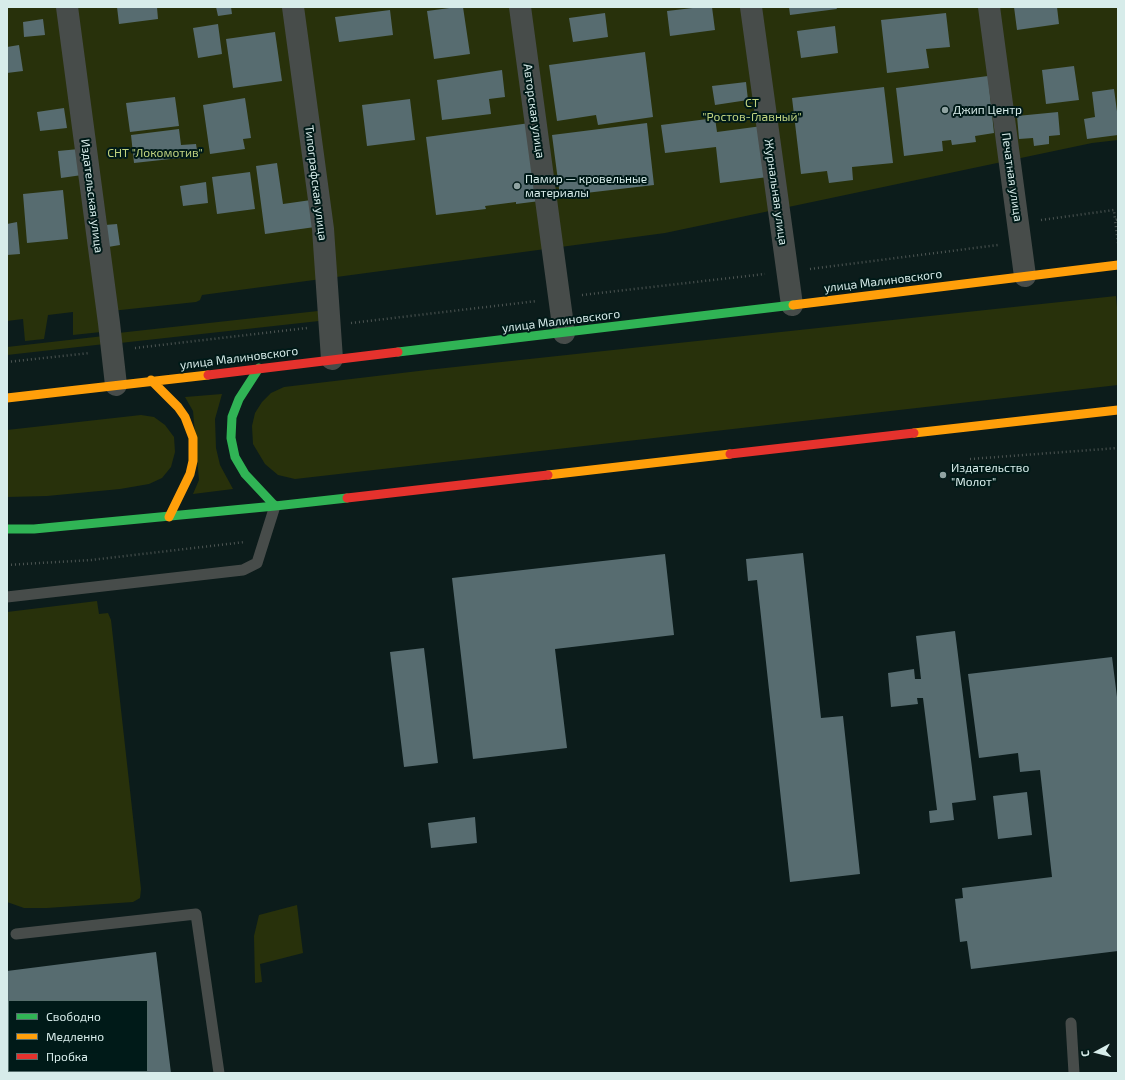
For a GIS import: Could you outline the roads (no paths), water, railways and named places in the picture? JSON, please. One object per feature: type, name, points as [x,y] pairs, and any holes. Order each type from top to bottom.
[{"type":"highway","name":"улица Малиновского","points":[[7,398],[1118,266]]},
{"type":"highway","points":[[259,368],[239,399],[232,417],[231,438],[235,457],[245,474],[275,506]]},
{"type":"highway","points":[[151,380],[178,407],[185,417],[190,428],[194,449],[194,461],[190,474],[169,517]]},
{"type":"highway","points":[[7,529],[34,529],[275,506],[1118,410]]},
{"type":"street","name":"Издательская улица","points":[[67,7],[116,384]]},
{"type":"street","name":"Типографская улица","points":[[293,7],[323,230],[332,359]]},
{"type":"street","name":"Авторская улица","points":[[520,7],[564,333]]},
{"type":"street","name":"Журнальная улица","points":[[751,7],[792,305]]},
{"type":"street","name":"Печатная улица","points":[[989,7],[1025,276]]},
{"type":"lane","points":[[7,597],[243,570],[257,563],[275,506]]},
{"type":"lane","points":[[16,934],[196,914],[219,1073]]},
{"type":"lane","points":[[1071,1023],[1074,1073]]},
{"type":"place","name":"Джип Центр","points":[[945,110]]},
{"type":"place","name":"Памир — кровельные материалы","points":[[517,186]]},
{"type":"place","name":"Издательство \"Молот\"","points":[[943,475]]},
{"type":"park label","name":"СТ \"Ростов-Главный\"","points":[[752,110]]},
{"type":"park label","name":"СНТ \"Локомотив\"","points":[[155,153]]}]
